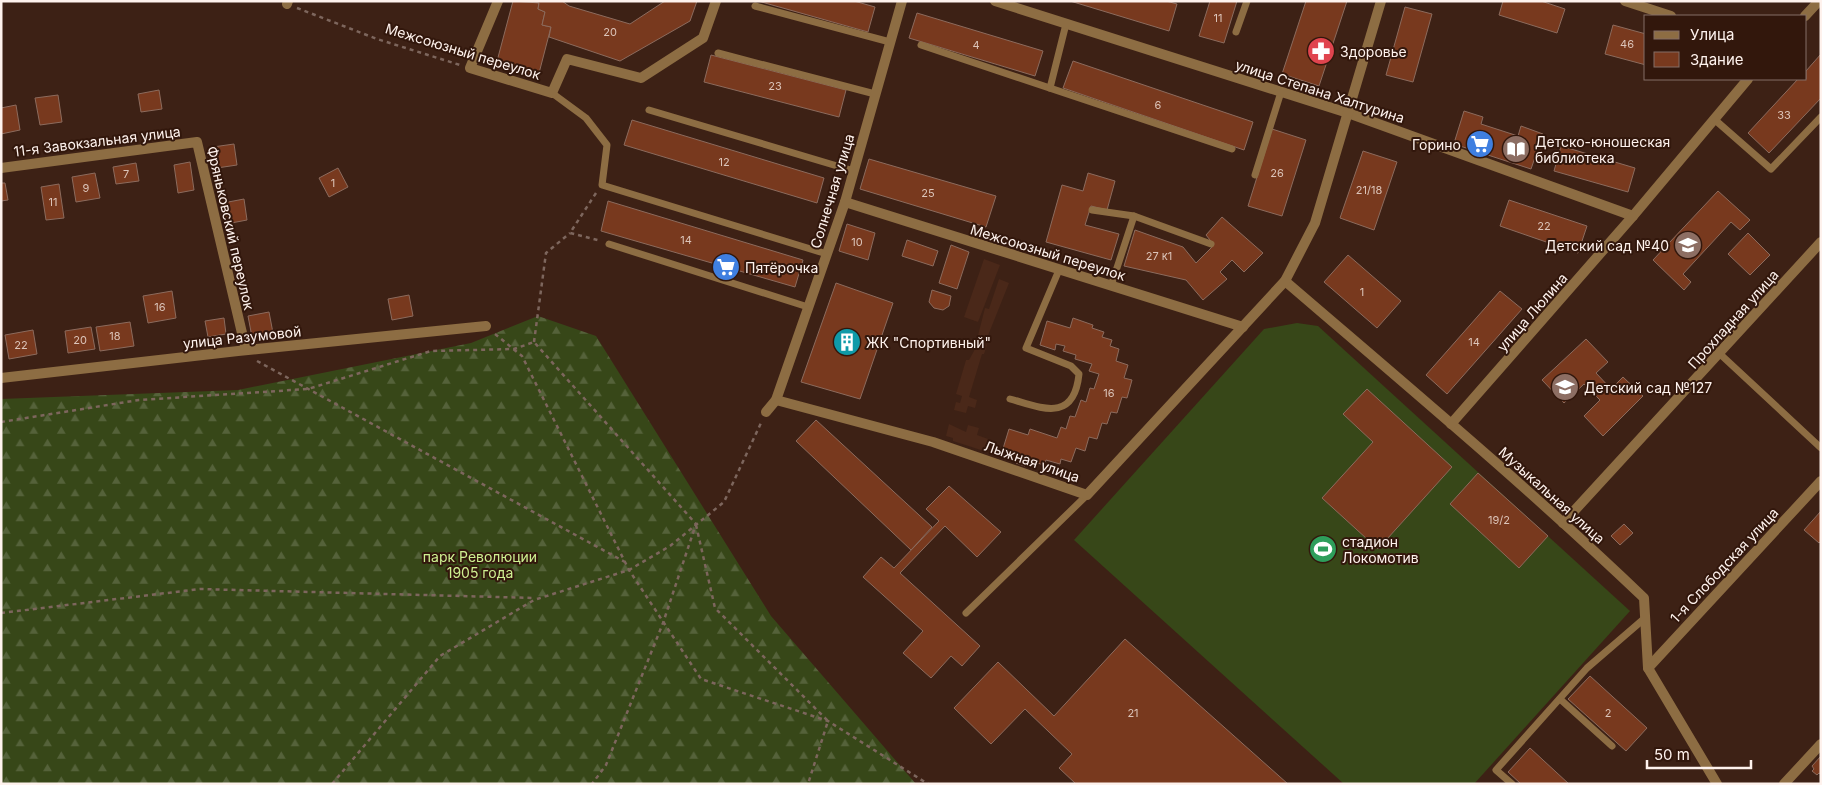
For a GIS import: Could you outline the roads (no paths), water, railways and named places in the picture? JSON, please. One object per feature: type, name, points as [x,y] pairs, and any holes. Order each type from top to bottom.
[{"type":"street","name":"Межсоюзный переулок","points":[[498,1],[470,68],[552,94],[567,60],[641,78],[703,38],[716,1]]},
{"type":"street","name":"Солнечная улица","points":[[766,412],[776,400],[845,202],[902,1]]},
{"type":"street","name":"улица Степана Халтурина","points":[[995,1],[1348,113],[1634,216]]},
{"type":"street","name":"Лыжная улица","points":[[776,400],[933,442],[1087,495],[1285,281],[1315,223],[1381,1]]},
{"type":"street","points":[[1625,1],[1668,15]]},
{"type":"street","points":[[1806,15],[1819,1]]},
{"type":"street","name":"улица Люлина","points":[[1451,424],[1634,216],[1747,80]]},
{"type":"street","name":"11-я Завокзальная улица","points":[[1,168],[197,142]]},
{"type":"street","name":"Фряньковский переулок","points":[[197,142],[242,350]]},
{"type":"street","name":"Межсоюзный переулок","points":[[845,202],[1243,327]]},
{"type":"street","name":"Прохладная улица","points":[[1563,523],[1821,242]]},
{"type":"street","name":"Музыкальная улица","points":[[1285,281],[1451,424],[1644,598],[1648,668],[1717,784]]},
{"type":"street","name":"улица Разумовой","points":[[1,378],[242,350],[486,326]]},
{"type":"street","name":"1-я Слободская улица","points":[[1648,668],[1821,481]]},
{"type":"street","points":[[1784,784],[1821,744]]},
{"type":"lane","points":[[1236,32],[1247,1]]},
{"type":"lane","points":[[755,6],[890,42]]},
{"type":"lane","points":[[1050,88],[1066,24]]},
{"type":"lane","points":[[921,45],[1232,149]]},
{"type":"lane","points":[[718,53],[875,94]]},
{"type":"lane","points":[[1255,175],[1281,92]]},
{"type":"lane","points":[[552,94],[586,118],[606,145],[602,185],[826,254]]},
{"type":"lane","points":[[649,110],[854,171]]},
{"type":"lane","points":[[1714,119],[1771,169],[1821,117]]},
{"type":"lane","points":[[1092,210],[1134,216],[1211,244]]},
{"type":"lane","points":[[1111,286],[1134,216]]},
{"type":"lane","points":[[609,244],[808,306]]},
{"type":"lane","points":[[1010,399],[1049,410],[1063,406],[1073,398],[1078,385],[1079,374],[1071,366],[1026,348],[1059,270]]},
{"type":"lane","points":[[1720,354],[1821,448]]},
{"type":"lane","points":[[966,613],[1087,495]]},
{"type":"lane","points":[[1512,784],[1496,770],[1587,668],[1645,618]]},
{"type":"lane","points":[[1560,699],[1612,746]]},
{"type":"place","name":"Здоровье","points":[[1321,51]]},
{"type":"place","name":"Горино","points":[[1480,144]]},
{"type":"place","name":"Детско-юношеская библиотека","points":[[1516,149]]},
{"type":"place","name":"Детский сад №40","points":[[1688,245]]},
{"type":"place","name":"Пятёрочка","points":[[726,267]]},
{"type":"place","name":"ЖК \"Спортивный\"","points":[[847,342]]},
{"type":"place","name":"Детский сад №127","points":[[1565,387]]},
{"type":"place","name":"стадион Локомотив","points":[[1323,549]]},
{"type":"park label","name":"парк Революции 1905 года","points":[[480,564]]}]
